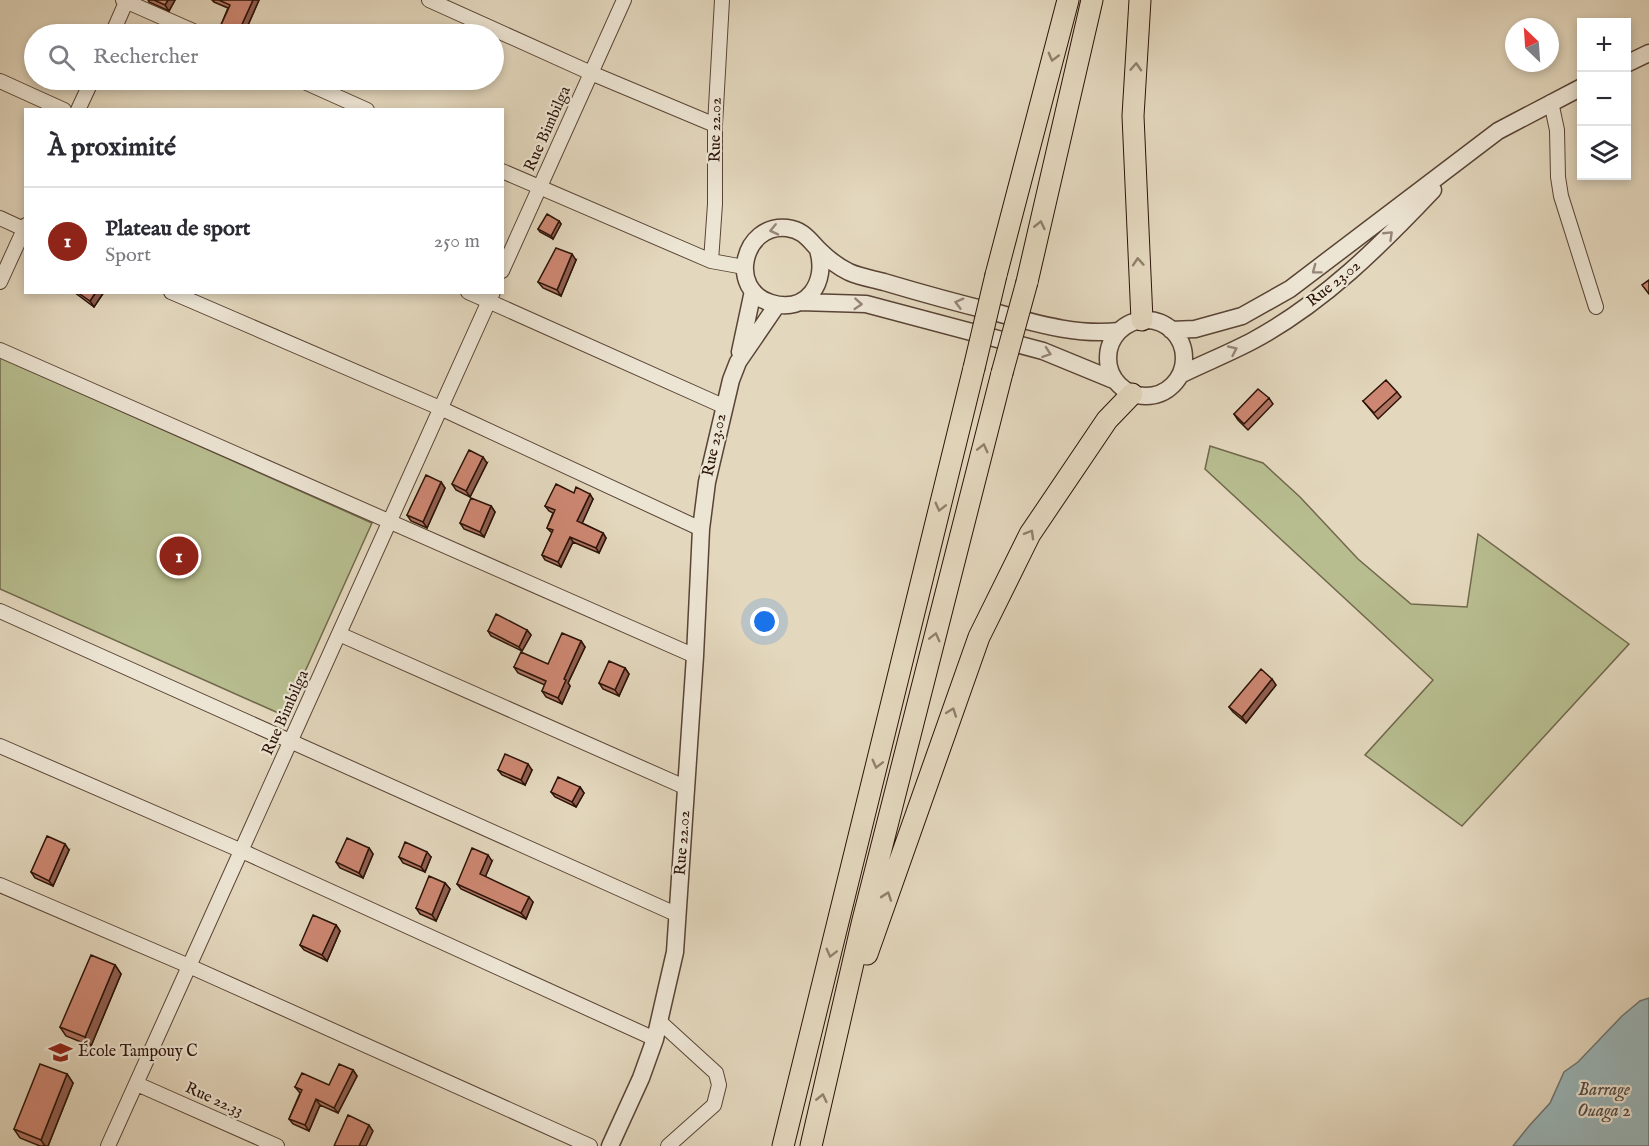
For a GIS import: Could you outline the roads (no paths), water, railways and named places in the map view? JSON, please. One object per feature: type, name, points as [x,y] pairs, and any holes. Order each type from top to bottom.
[{"type":"main road","points":[[783,1146],[996,275],[1068,0]]},
{"type":"main road","points":[[811,1146],[862,924],[1002,374],[1028,282],[1092,0]]},
{"type":"main road","points":[[1140,0],[1133,116],[1142,320]]},
{"type":"main road","points":[[833,1050],[979,637],[1029,534],[1107,420],[1124,388]]},
{"type":"street","points":[[116,24],[126,0],[178,24]]},
{"type":"street","points":[[429,0],[482,24]]},
{"type":"street","name":"Rue Bimbilga","points":[[504,267],[624,0]]},
{"type":"street","name":"Rue 22.02","points":[[711,261],[722,0]]},
{"type":"street","points":[[504,34],[715,125]]},
{"type":"street","points":[[1631,62],[1649,53]]},
{"type":"street","points":[[0,81],[60,108]]},
{"type":"street","name":"Rue 23.02","points":[[1142,320],[1154,321],[1171,330],[1195,329],[1242,316],[1290,289],[1498,131],[1577,89]]},
{"type":"street","points":[[79,108],[87,90]]},
{"type":"street","points":[[322,90],[363,108]]},
{"type":"street","points":[[1551,102],[1557,130],[1558,177],[1561,196],[1596,308]]},
{"type":"street","name":"Rue 23.02","points":[[701,529],[707,482],[730,380],[738,362],[777,305],[800,302],[866,304],[1044,351],[1144,396],[1156,395],[1167,390],[1180,375],[1255,339],[1344,278],[1463,158]]},
{"type":"street","points":[[504,172],[711,261],[744,267]]},
{"type":"street","points":[[0,218],[24,228]]},
{"type":"street","points":[[777,305],[766,302],[753,291],[746,278],[744,267],[746,254],[752,243],[762,234],[774,229],[787,228],[800,231],[811,239],[818,250],[822,262],[821,275],[810,295],[800,302]]},
{"type":"street","points":[[0,282],[24,230]]},
{"type":"street","points":[[818,250],[849,272],[1047,327],[1097,334],[1119,331],[1142,320]]},
{"type":"street","name":"Rue 23.02","points":[[738,362],[753,291]]},
{"type":"street","points":[[176,294],[440,408],[701,529]]},
{"type":"street","points":[[491,297],[723,406]]},
{"type":"street","name":"Rue Bimbilga","points":[[108,1146],[491,297]]},
{"type":"street","points":[[1171,330],[1176,334],[1183,352],[1180,375]]},
{"type":"street","points":[[1119,331],[1108,354],[1109,366],[1124,388]]},
{"type":"street","points":[[0,350],[695,656]]},
{"type":"street","name":"Rue 22.02","points":[[610,1146],[641,1078],[659,1021],[675,952],[687,788],[701,529]]},
{"type":"street","points":[[0,611],[678,915]]},
{"type":"street","points":[[339,634],[687,788]]},
{"type":"street","points":[[0,746],[242,851],[654,1039]]},
{"type":"street","points":[[0,885],[189,966],[590,1146]]},
{"type":"street","points":[[659,1021],[716,1073],[719,1085],[714,1105],[668,1146]]},
{"type":"street","name":"Rue 22.33","points":[[137,1084],[277,1146]]},
{"type":"water","name":"Barrage Ouaga 2","points":[[1649,998],[1649,1146],[1513,1146],[1550,1103],[1564,1072],[1578,1062],[1622,1016],[1640,1001]]},
{"type":"place","name":"Plateau de sport","points":[[179,556]]},
{"type":"place","name":"École Tampouy C","points":[[60,1052]]}]
